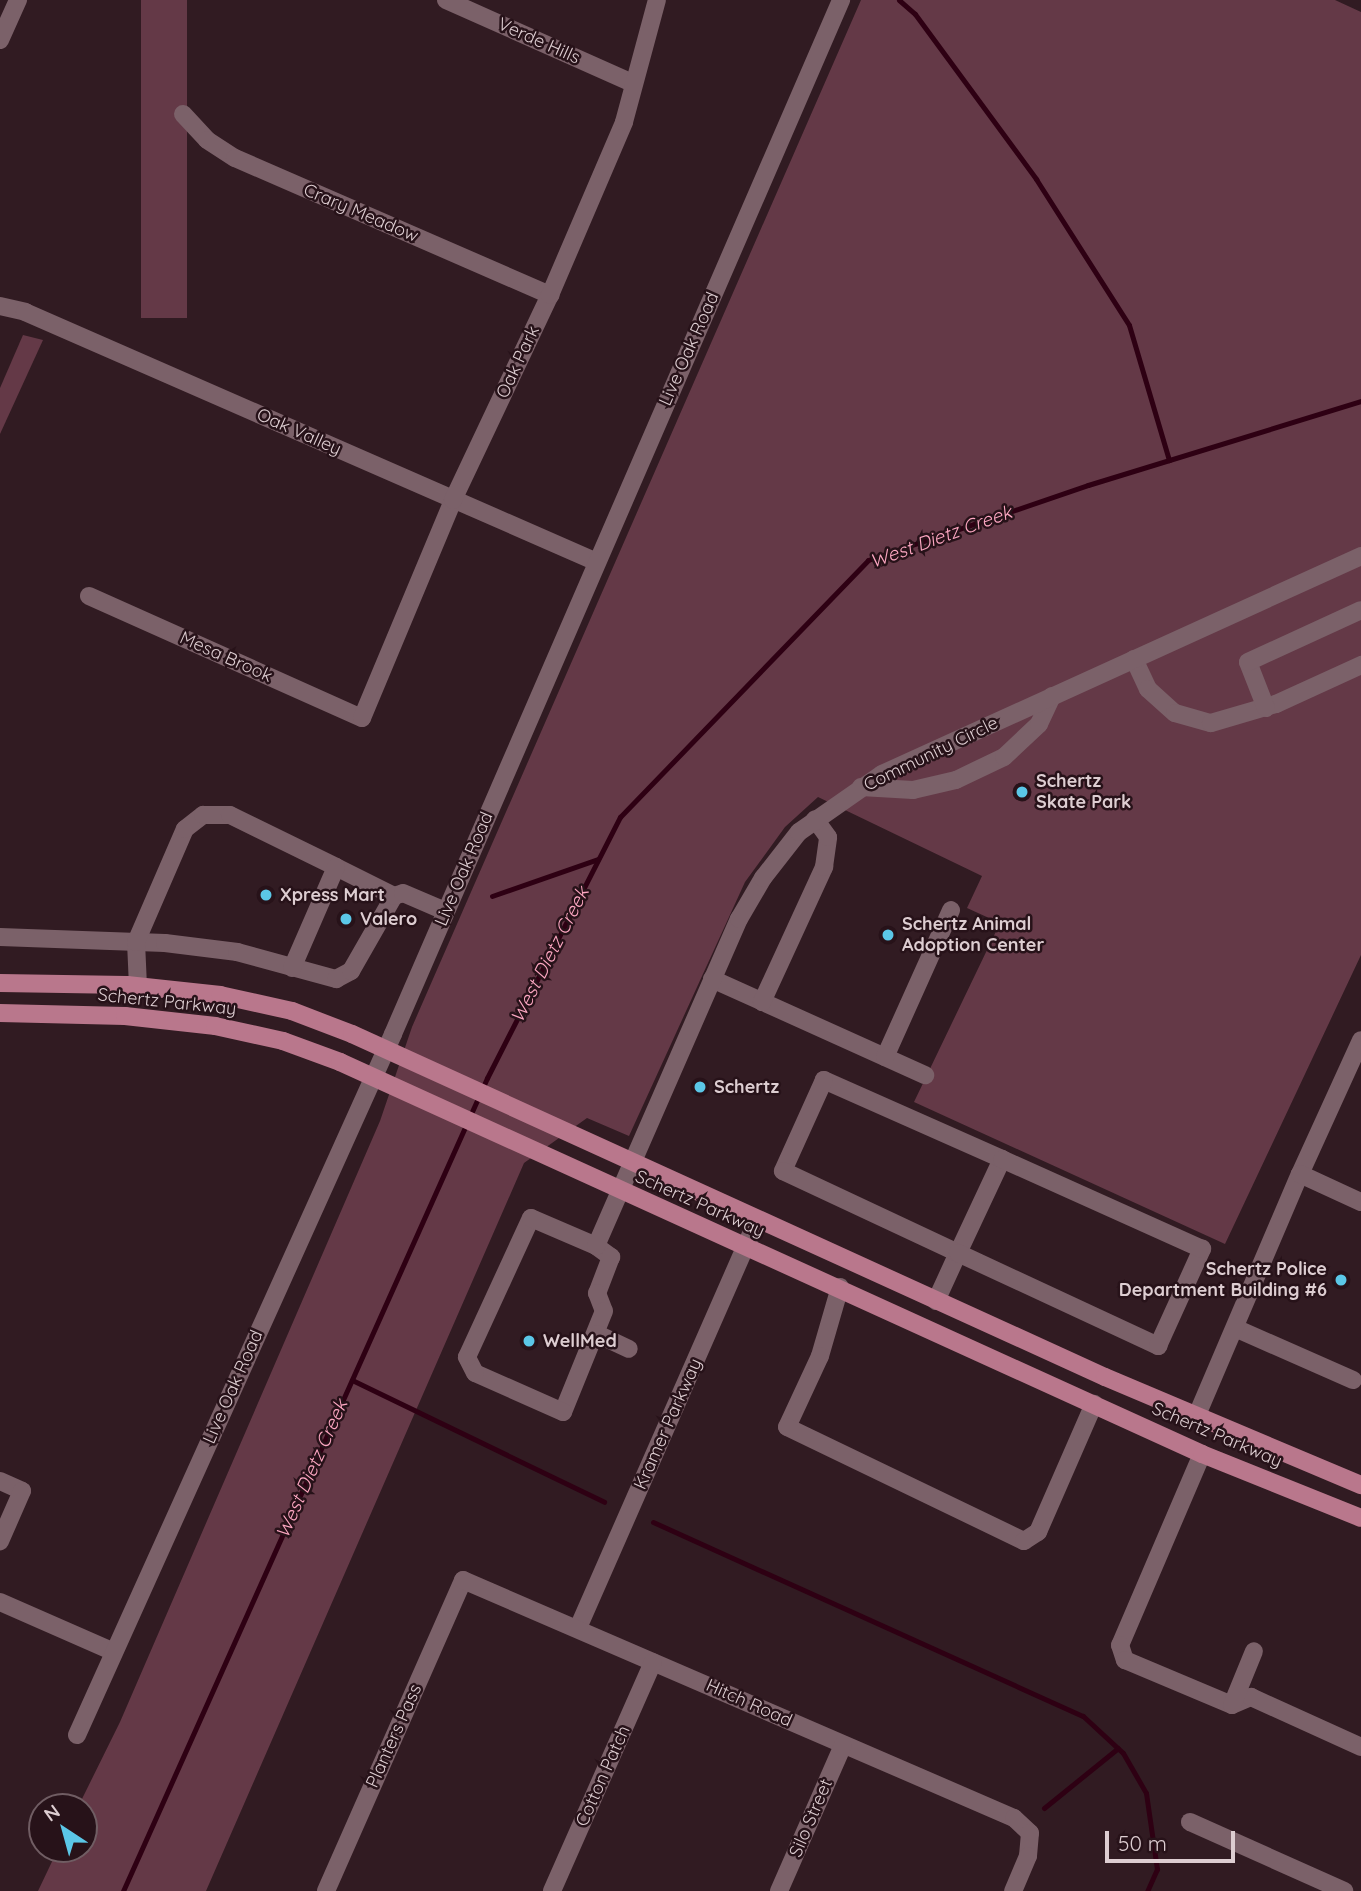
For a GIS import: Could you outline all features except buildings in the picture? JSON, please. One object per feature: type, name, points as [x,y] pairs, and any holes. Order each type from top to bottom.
[{"type":"main road","name":"Schertz Parkway","points":[[0,983],[138,986],[220,995],[292,1011],[386,1049],[1105,1377],[1361,1485]]},
{"type":"main road","name":"Schertz Parkway","points":[[0,1013],[125,1016],[215,1026],[283,1041],[373,1077],[564,1162],[620,1191],[745,1248],[840,1287],[1202,1454],[1361,1518]]},
{"type":"main road","points":[[840,1287],[851,1263]]},
{"type":"main road","points":[[925,1328],[936,1301]]},
{"type":"main road","points":[[1094,1404],[1105,1377]]},
{"type":"main road","points":[[1202,1454],[1216,1425]]},
{"type":"street","points":[[0,40],[18,0]]},
{"type":"street","name":"Verde Hills","points":[[446,0],[632,83]]},
{"type":"street","name":"Oak Park","points":[[362,718],[453,500],[550,295],[624,122],[632,83],[657,0]]},
{"type":"street","name":"Live Oak Road","points":[[76,1735],[386,1049],[841,0]]},
{"type":"street","name":"Crary Meadow","points":[[183,114],[206,140],[235,158],[550,295]]},
{"type":"street","name":"Oak Valley","points":[[0,306],[25,312],[597,562]]},
{"type":"street","name":"Community Circle","points":[[596,1247],[712,979],[763,878],[799,832],[861,787],[1052,696],[1361,556]]},
{"type":"street","name":"Mesa Brook","points":[[89,596],[362,718]]},
{"type":"street","points":[[1266,708],[1248,662],[1361,610]]},
{"type":"street","points":[[1135,659],[1148,689],[1175,713],[1211,723],[1266,708],[1361,665]]},
{"type":"street","points":[[861,787],[913,790],[956,780],[1004,757],[1039,724],[1052,696]]},
{"type":"street","points":[[138,986],[136,942],[185,829],[203,815],[230,815],[394,896]]},
{"type":"street","points":[[762,1002],[824,867],[828,837],[815,820]]},
{"type":"street","points":[[292,968],[336,867]]},
{"type":"street","points":[[0,937],[136,942],[237,952],[336,979],[344,976],[394,896],[403,893],[446,911]]},
{"type":"street","points":[[885,1057],[951,911]]},
{"type":"street","points":[[712,979],[925,1074]]},
{"type":"street","points":[[1197,1415],[1300,1174],[1355,1070],[1361,1040]]},
{"type":"street","points":[[824,1080],[1002,1159],[1202,1249],[1158,1346],[783,1171],[824,1080]]},
{"type":"street","points":[[936,1301],[1002,1159]]},
{"type":"street","points":[[1300,1174],[1361,1202]]},
{"type":"street","points":[[531,1219],[596,1247],[611,1257],[597,1293],[604,1311],[597,1334],[563,1412],[475,1373],[467,1357],[531,1219]]},
{"type":"street","name":"Kramer Parkway","points":[[578,1628],[757,1220]]},
{"type":"street","points":[[840,1287],[821,1356],[787,1427],[1024,1541],[1038,1532],[1094,1404]]},
{"type":"street","points":[[1234,1328],[1353,1380]]},
{"type":"street","points":[[597,1334],[629,1349]]},
{"type":"street","points":[[1202,1454],[1120,1644],[1125,1660],[1232,1705],[1251,1697],[1361,1747]]},
{"type":"street","points":[[0,1481],[22,1491],[0,1541]]},
{"type":"street","name":"Hitch Road","points":[[463,1580],[1014,1818],[1030,1833],[1028,1856],[1013,1891]]},
{"type":"street","name":"Planters Pass","points":[[326,1891],[463,1580]]},
{"type":"street","points":[[0,1602],[114,1652]]},
{"type":"street","points":[[1232,1705],[1254,1651]]},
{"type":"street","name":"Cotton Patch","points":[[552,1891],[653,1661]]},
{"type":"street","name":"Silo Street","points":[[779,1891],[843,1745]]},
{"type":"street","points":[[1190,1822],[1306,1883],[1344,1891]]},
{"type":"shaded area","points":[[141,0],[187,0],[187,318],[141,318]]},
{"type":"shaded area","points":[[861,0],[1335,0],[1361,12],[1361,955],[1225,1244],[914,1102],[1000,923],[967,908],[982,876],[818,797],[785,827],[745,882],[629,1136],[587,1118],[524,1163],[206,1891],[38,1891],[51,1863],[98,1863],[98,1793],[85,1793],[120,1722],[380,1121],[412,1027]]},
{"type":"shaded area","points":[[23,335],[43,340],[0,434],[0,388]]},
{"type":"waterway","points":[[899,0],[915,14],[1036,179],[1129,325],[1169,460]]},
{"type":"waterway","name":"West Dietz Creek","points":[[123,1891],[487,1078],[620,817],[868,560],[1088,485],[1361,401]]},
{"type":"waterway","points":[[492,896],[598,859]]},
{"type":"waterway","points":[[352,1380],[604,1502]]},
{"type":"waterway","points":[[653,1522],[1083,1716],[1123,1753],[1146,1793],[1157,1869],[1147,1891]]},
{"type":"waterway","points":[[1044,1808],[1118,1748]]},
{"type":"place","name":"Schertz Skate Park","points":[[1022,792]]},
{"type":"place","name":"Xpress Mart","points":[[266,895]]},
{"type":"place","name":"Valero","points":[[346,919]]},
{"type":"place","name":"Schertz Animal Adoption Center","points":[[888,935]]},
{"type":"place","name":"Schertz","points":[[700,1087]]},
{"type":"place","name":"Schertz Police Department Building #6","points":[[1341,1280]]},
{"type":"place","name":"WellMed","points":[[529,1341]]}]
